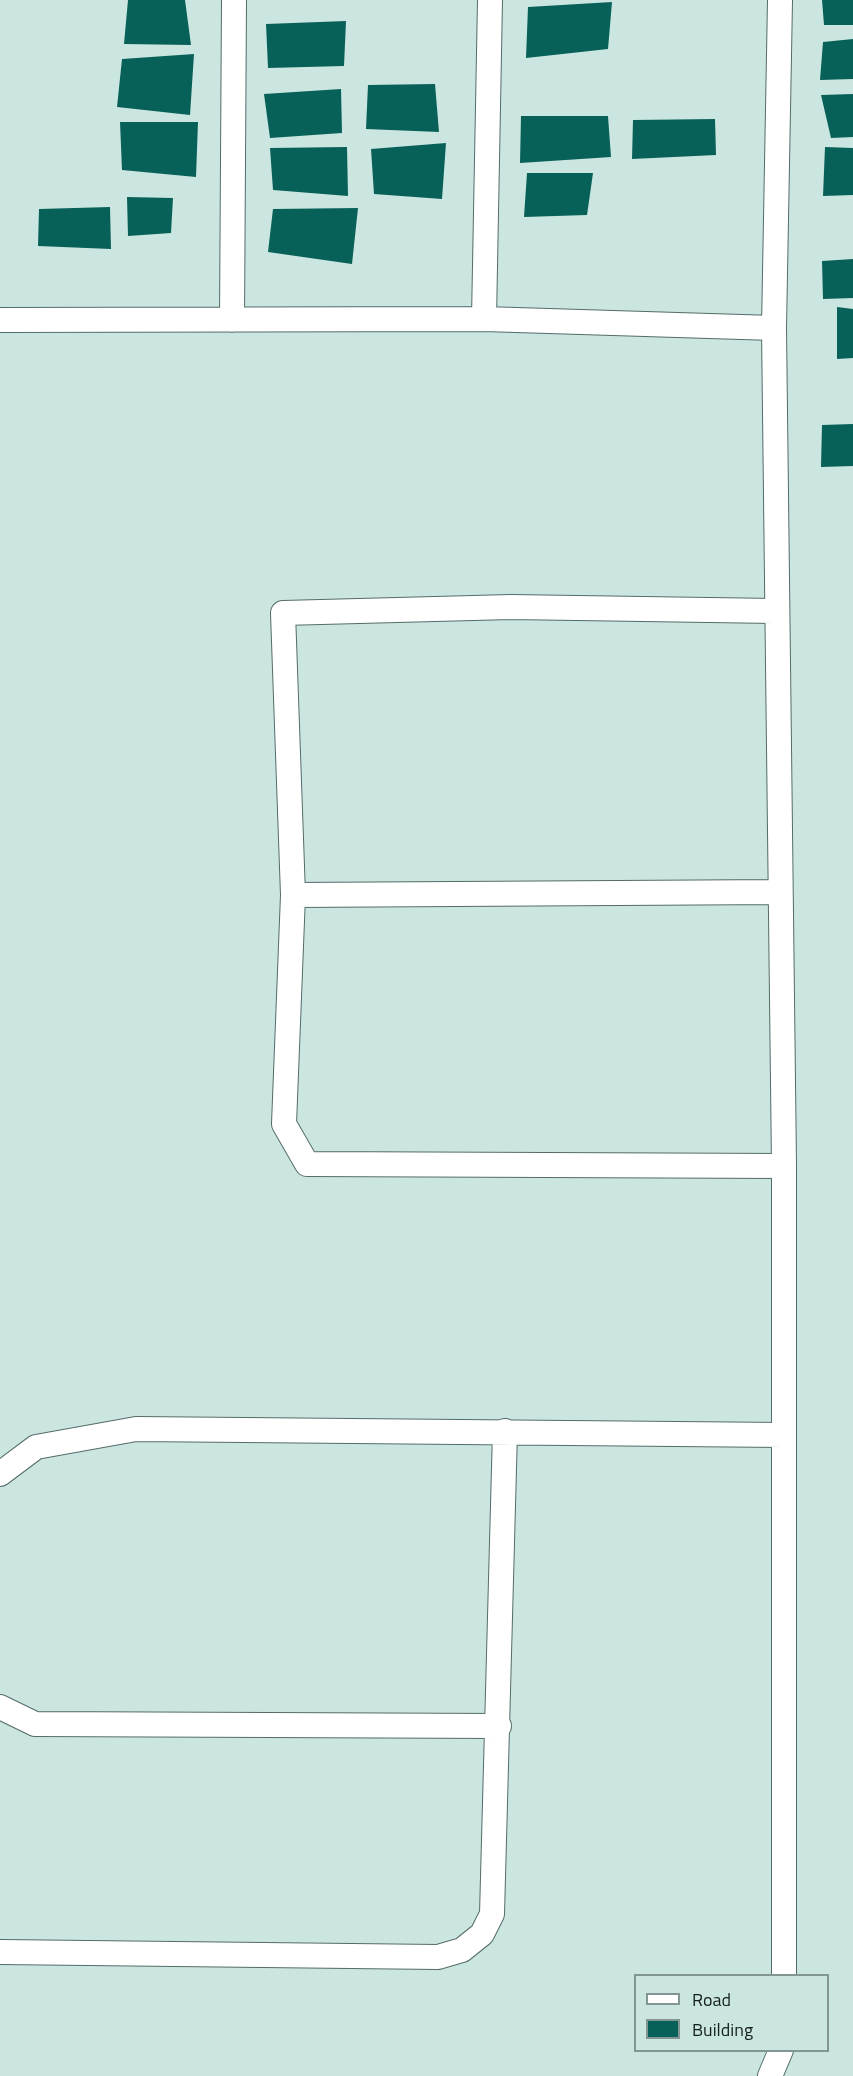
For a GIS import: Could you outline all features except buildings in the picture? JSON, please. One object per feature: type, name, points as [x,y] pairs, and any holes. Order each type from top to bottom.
[{"type":"street","points":[[232,320],[234,0]]},
{"type":"street","points":[[484,319],[490,0]]},
{"type":"street","points":[[780,0],[774,328],[775,611],[784,1166],[784,1974]]},
{"type":"street","points":[[0,321],[484,319],[774,328]]},
{"type":"street","points":[[775,611],[511,607],[283,613],[293,895],[284,1124],[307,1164],[784,1166]]},
{"type":"street","points":[[293,895],[779,892]]},
{"type":"street","points":[[0,1474],[36,1447],[136,1429],[784,1435]]},
{"type":"street","points":[[0,1953],[438,1957],[462,1950],[482,1934],[492,1914],[499,1726],[505,1431]]},
{"type":"street","points":[[0,1707],[35,1724],[499,1726]]},
{"type":"street","points":[[770,2076],[780,2052]]}]
